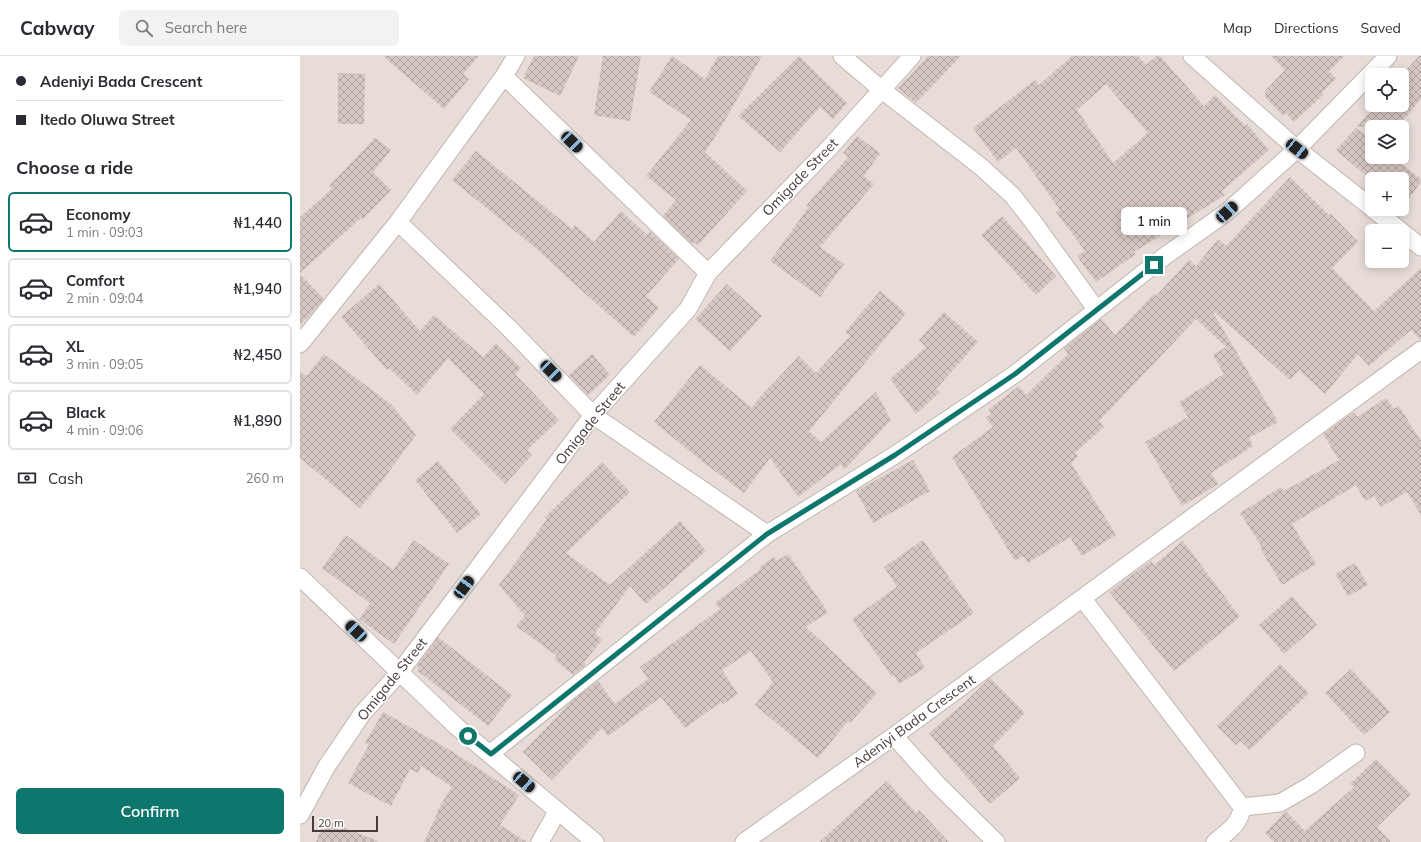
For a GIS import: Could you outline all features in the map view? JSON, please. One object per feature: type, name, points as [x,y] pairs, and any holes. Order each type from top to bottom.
[{"type":"street","points":[[300,344],[398,222],[504,76],[516,56]]},
{"type":"street","points":[[842,56],[882,90],[980,166],[1012,195],[1096,309]]},
{"type":"street","name":"Omigade Street","points":[[300,815],[327,766],[362,714],[399,673],[593,416],[688,309],[708,273],[831,146],[912,56]]},
{"type":"street","points":[[1192,56],[1297,149],[1365,202]]},
{"type":"street","points":[[491,754],[767,534],[895,455],[1015,374],[1165,256],[1227,212],[1297,149],[1388,56]]},
{"type":"street","points":[[504,76],[708,273]]},
{"type":"street","points":[[1383,216],[1393,224]]},
{"type":"street","points":[[398,222],[508,327],[593,416],[767,534]]},
{"type":"street","points":[[1409,237],[1421,247]]},
{"type":"street","name":"Adeniyi Bada Crescent","points":[[744,842],[894,736],[1083,599],[1421,350]]},
{"type":"street","points":[[300,577],[307,592],[399,673],[457,727],[595,842]]},
{"type":"street","points":[[1083,599],[1242,807],[1241,816],[1237,824],[1215,842]]},
{"type":"street","points":[[894,736],[938,785],[996,842]]},
{"type":"street","points":[[1242,807],[1280,803],[1311,785],[1356,753]]},
{"type":"street","points":[[540,842],[558,812]]},
{"type":"shaded area","points":[[300,56],[1421,56],[1421,842],[300,842]]},
{"type":"building","points":[[383,56],[479,56],[463,74],[469,79],[444,109]]},
{"type":"building","points":[[534,56],[579,56],[560,96],[523,78]]},
{"type":"building","points":[[603,56],[641,56],[630,121],[594,115]]},
{"type":"building","points":[[672,56],[705,79],[718,56],[762,56],[705,152],[747,191],[698,245],[694,242],[692,244],[663,216],[676,200],[646,176],[691,120],[649,92]]},
{"type":"building","points":[[799,56],[847,103],[833,119],[820,107],[780,152],[738,116]]},
{"type":"building","points":[[928,56],[961,56],[916,103],[898,88]]},
{"type":"building","points":[[1072,56],[1138,56],[1146,65],[1157,56],[1160,56],[1204,106],[1215,95],[1245,126],[1247,124],[1269,150],[1222,191],[1225,195],[1134,252],[1136,254],[1096,282],[1077,256],[1085,251],[1056,212],[1060,210],[1016,148],[998,162],[973,128],[1035,80],[1039,85]],"holes":[[[1106,84],[1148,133],[1113,163],[1077,110]]]},
{"type":"building","points":[[1271,56],[1345,56],[1329,71],[1336,79],[1321,93],[1323,95],[1294,122],[1286,113],[1283,116],[1265,97],[1265,91],[1285,70]]},
{"type":"building","points":[[1419,56],[1421,56],[1421,99],[1403,120],[1365,120],[1365,127],[1357,127],[1370,112],[1409,112],[1408,68]]},
{"type":"building","points":[[338,73],[365,74],[364,124],[338,124]]},
{"type":"building","points":[[1356,128],[1365,135],[1365,164],[1402,164],[1421,179],[1421,182],[1409,198],[1409,172],[1365,172],[1365,175],[1336,150]]},
{"type":"building","points":[[857,136],[880,153],[864,176],[874,184],[820,247],[844,264],[820,297],[770,261],[808,208],[806,206],[848,157],[843,153]]},
{"type":"building","points":[[375,138],[391,150],[373,172],[391,190],[363,219],[361,218],[300,273],[300,217],[332,189],[329,186]]},
{"type":"building","points":[[476,151],[572,229],[575,225],[594,242],[621,211],[647,235],[650,231],[679,259],[646,296],[659,308],[634,337],[537,249],[452,180]]},
{"type":"building","points":[[1290,177],[1329,215],[1331,214],[1358,242],[1332,268],[1374,311],[1421,268],[1421,340],[1411,330],[1369,366],[1358,354],[1325,394],[1299,370],[1290,380],[1211,309],[1278,422],[1249,438],[1253,446],[1211,473],[1218,484],[1182,506],[1145,442],[1188,417],[1179,402],[1224,374],[1213,355],[1226,347],[1196,319],[1099,421],[1104,427],[1075,453],[1078,456],[1071,463],[1116,535],[1082,556],[1070,537],[1028,563],[1023,556],[1015,561],[952,457],[993,427],[986,418],[991,414],[988,410],[1019,386],[1026,395],[1068,354],[1064,348],[1101,319],[1115,335],[1154,294],[1156,296],[1189,260],[1196,266],[1218,239],[1226,246]]},
{"type":"building","points":[[1002,216],[1056,276],[1036,295],[981,235]]},
{"type":"building","points":[[300,274],[324,299],[300,325]]},
{"type":"building","points":[[379,284],[420,331],[434,315],[483,357],[496,343],[521,368],[515,374],[559,420],[527,450],[532,455],[505,484],[450,429],[484,394],[448,358],[417,395],[389,368],[387,370],[341,317]]},
{"type":"building","points":[[727,284],[762,316],[730,351],[695,319]]},
{"type":"building","points":[[880,291],[906,313],[809,431],[821,442],[876,392],[891,420],[844,470],[841,464],[798,497],[770,458],[744,493],[654,422],[700,365],[752,408],[759,398],[799,356],[816,373],[850,336],[845,332]]},
{"type":"building","points":[[944,312],[978,342],[936,389],[940,392],[916,414],[890,379],[926,347],[919,340]]},
{"type":"building","points":[[324,354],[392,405],[416,435],[360,508],[300,458],[300,372],[307,376]]},
{"type":"building","points":[[592,354],[610,375],[588,395],[569,375]]},
{"type":"building","points":[[1386,398],[1394,409],[1399,406],[1421,441],[1421,515],[1407,492],[1381,507],[1374,496],[1365,501],[1356,485],[1292,524],[1316,564],[1282,585],[1260,548],[1262,547],[1240,513],[1281,487],[1284,491],[1339,460],[1323,434],[1354,412],[1357,417]]},
{"type":"building","points":[[913,460],[930,491],[873,523],[856,491]]},
{"type":"building","points":[[438,461],[481,514],[457,533],[415,480]]},
{"type":"building","points":[[602,462],[630,492],[566,553],[610,585],[680,521],[706,551],[646,604],[630,586],[595,633],[602,640],[584,662],[586,665],[573,675],[554,659],[557,656],[516,626],[525,616],[499,585],[547,519],[545,517]]},
{"type":"building","points":[[346,535],[393,570],[414,540],[449,564],[394,644],[359,619],[370,603],[322,568]]},
{"type":"building","points":[[923,540],[974,613],[916,653],[925,668],[899,684],[894,675],[892,677],[852,619],[897,587],[884,567]]},
{"type":"building","points":[[1183,541],[1240,617],[1174,671],[1109,592],[1151,561],[1154,565]]},
{"type":"building","points":[[788,554],[828,612],[806,627],[877,693],[850,723],[848,721],[818,758],[755,705],[773,682],[751,651],[722,670],[738,694],[723,704],[721,702],[685,728],[661,697],[608,736],[602,728],[552,780],[523,752],[572,701],[598,681],[615,704],[648,679],[640,667],[720,609],[715,603],[761,569],[760,567],[774,557],[777,561]]},
{"type":"building","points":[[1355,563],[1368,585],[1348,596],[1335,574]]},
{"type":"building","points":[[1292,596],[1317,625],[1284,654],[1259,625]]},
{"type":"building","points":[[438,637],[512,695],[488,726],[418,671],[418,665]]},
{"type":"building","points":[[1280,664],[1309,693],[1250,750],[1241,741],[1236,745],[1217,726]]},
{"type":"building","points":[[1351,669],[1390,712],[1364,735],[1325,693]]},
{"type":"building","points":[[990,678],[1025,713],[993,746],[1020,778],[990,804],[929,733],[963,704]]},
{"type":"building","points":[[383,712],[450,750],[519,795],[500,825],[527,842],[424,842],[438,812],[437,811],[452,787],[421,766],[418,773],[410,769],[391,806],[348,783],[369,745],[365,743]]},
{"type":"building","points":[[1376,759],[1411,794],[1377,827],[1391,842],[1274,842],[1265,833],[1286,811],[1305,831],[1354,787],[1350,784]]},
{"type":"building","points":[[887,781],[916,813],[919,810],[949,842],[819,842]]},
{"type":"building","points":[[325,820],[378,841],[316,842]]},
{"type":"route","points":[[468,736],[491,754],[767,534],[895,455],[1015,374],[1154,265]]}]
